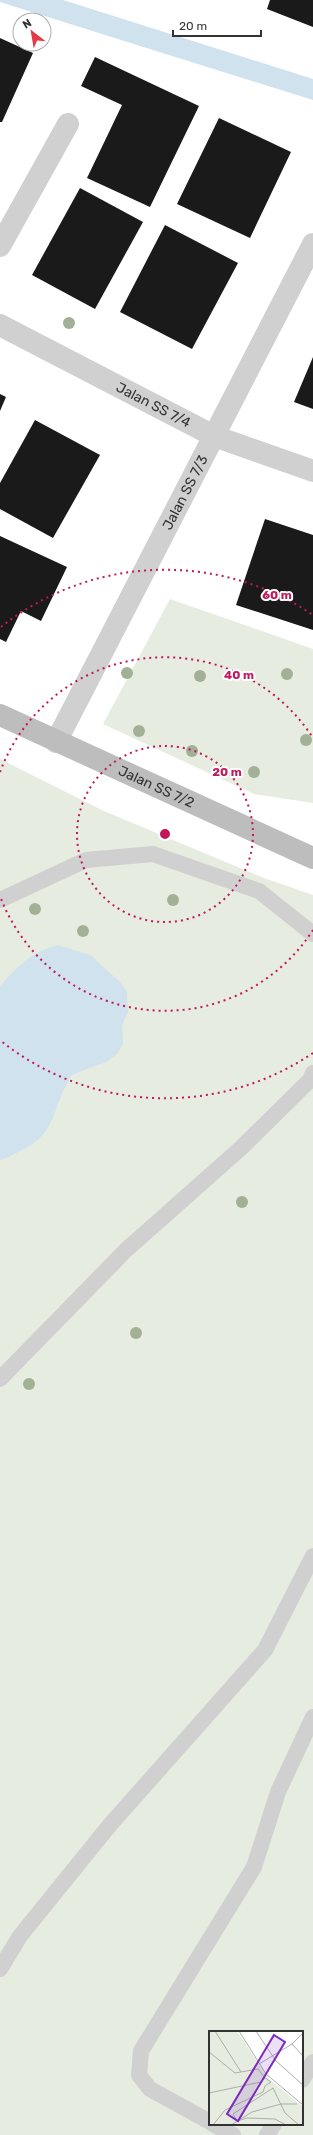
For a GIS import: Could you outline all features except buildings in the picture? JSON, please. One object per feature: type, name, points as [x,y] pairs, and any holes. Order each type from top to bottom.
[{"type":"street","points":[[0,246],[68,124]]},
{"type":"street","name":"Jalan SS 7/3","points":[[56,742],[313,244]]},
{"type":"street","name":"Jalan SS 7/4","points":[[0,325],[214,436],[313,471]]},
{"type":"street","name":"Jalan SS 7/2","points":[[0,715],[56,742],[313,858]]},
{"type":"lane","points":[[0,900],[86,860],[153,854],[259,890],[313,934]]},
{"type":"lane","points":[[0,1379],[126,1250],[240,1148],[310,1080],[313,1073]]},
{"type":"lane","points":[[0,1969],[20,1936],[109,1826],[265,1650],[313,1556]]},
{"type":"lane","points":[[209,2121],[150,2089],[139,2075],[141,2051],[254,1867],[278,1792],[313,1717]]},
{"type":"lane","points":[[303,2078],[313,2062]]},
{"type":"lane","points":[[215,2125],[233,2135]]},
{"type":"lane","points":[[267,2135],[273,2125]]},
{"type":"shaded area","points":[[170,599],[313,649],[313,803],[254,794],[103,724]]},
{"type":"shaded area","points":[[0,759],[104,811],[264,878],[313,895],[313,2135],[0,2135]]},
{"type":"water","points":[[0,0],[63,0],[313,79],[313,100],[52,18],[52,12],[32,12],[0,2]]},
{"type":"water","points":[[58,945],[90,955],[120,982],[127,992],[128,1012],[122,1025],[123,1044],[117,1054],[108,1061],[72,1075],[60,1098],[48,1128],[33,1144],[0,1160],[0,986],[19,966],[32,956]]}]
